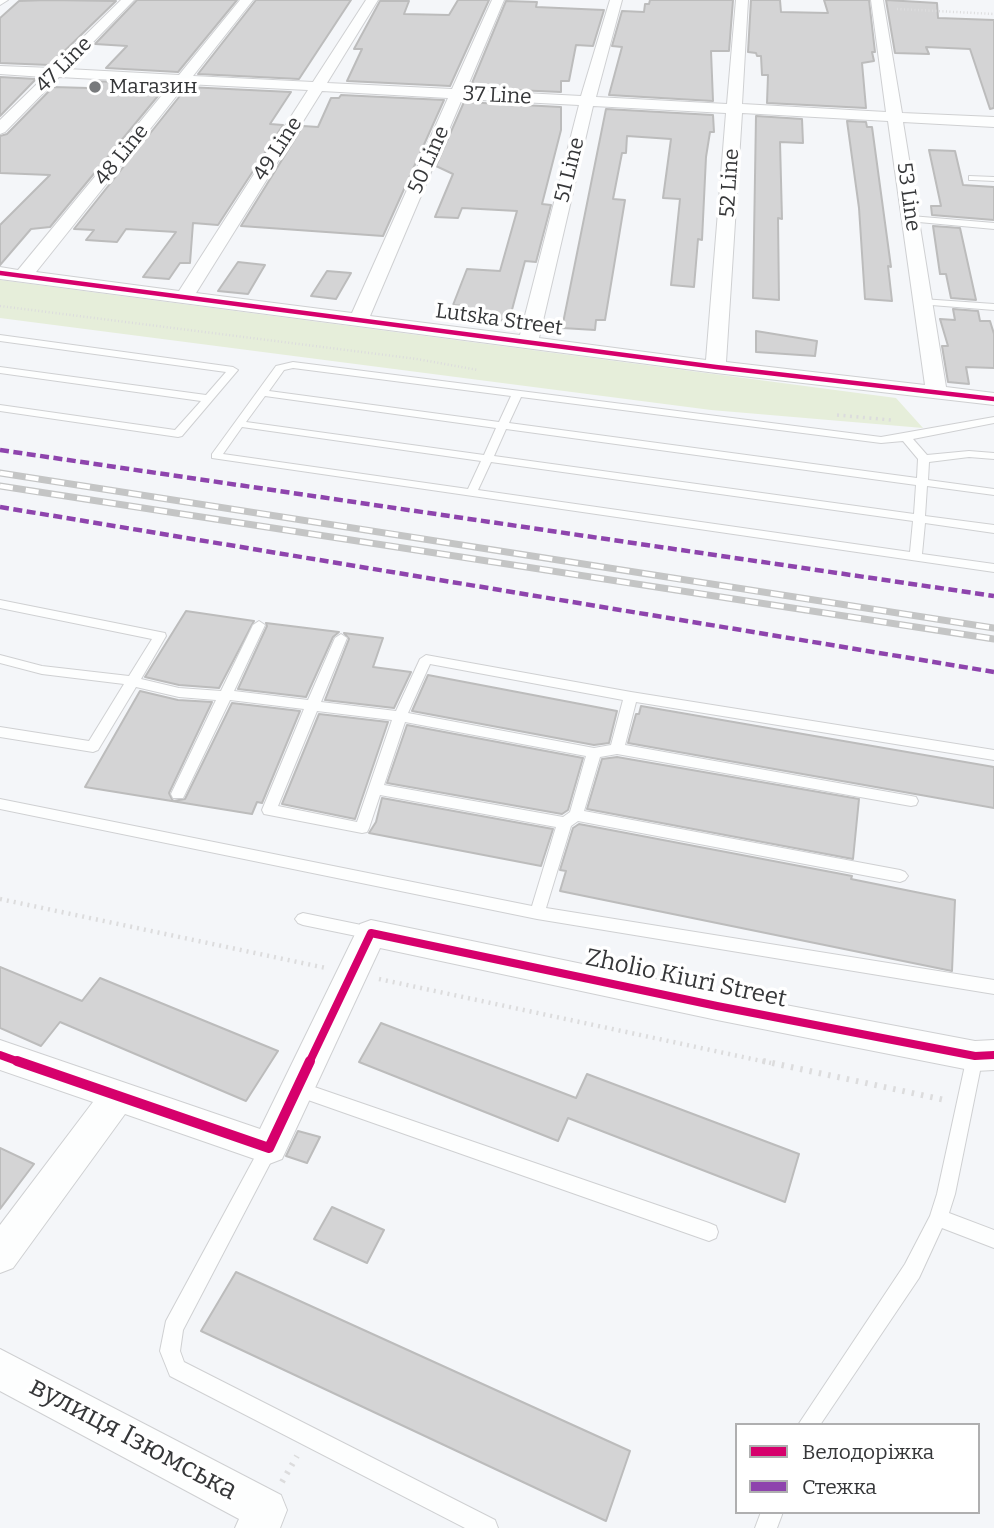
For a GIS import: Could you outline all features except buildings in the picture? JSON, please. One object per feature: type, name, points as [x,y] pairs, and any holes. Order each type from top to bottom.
[{"type":"street","name":"47 Line","points":[[0,130],[128,0]]},
{"type":"street","name":"48 Line","points":[[23,276],[247,0]]},
{"type":"street","name":"49 Line","points":[[184,298],[372,0]]},
{"type":"street","name":"50 Line","points":[[359,319],[498,0]]},
{"type":"street","name":"51 Line","points":[[528,342],[587,101],[616,0]]},
{"type":"street","name":"52 Line","points":[[716,367],[742,0]]},
{"type":"street","name":"53 Line","points":[[878,4],[937,394]]},
{"type":"street","name":"37 Line","points":[[0,70],[994,122]]},
{"type":"street","name":"Lutska Street","points":[[0,273],[716,367],[994,399]]},
{"type":"street","points":[[0,1055],[269,1148],[371,933]]},
{"type":"street","name":"Zholio Kiuri Street","points":[[371,933],[717,1006],[984,1056]]},
{"type":"street","points":[[0,1255],[117,1097]]},
{"type":"street","name":"вулиця Ізюмська","points":[[0,1369],[261,1519]]},
{"type":"lane","points":[[972,178],[994,179]]},
{"type":"lane","points":[[911,219],[994,226]]},
{"type":"lane","points":[[922,302],[994,307]]},
{"type":"lane","points":[[0,338],[233,370],[178,434],[0,408]]},
{"type":"lane","points":[[994,420],[881,440],[293,365],[280,368],[216,456],[994,568]]},
{"type":"lane","points":[[0,370],[209,399]]},
{"type":"lane","points":[[262,393],[994,492]]},
{"type":"lane","points":[[472,492],[517,394]]},
{"type":"lane","points":[[240,424],[994,529]]},
{"type":"lane","points":[[906,437],[924,459],[916,556]]},
{"type":"lane","points":[[924,459],[969,454],[994,456]]},
{"type":"lane","points":[[0,604],[160,636],[93,747],[0,732]]},
{"type":"lane","points":[[178,794],[259,625]]},
{"type":"lane","points":[[341,638],[269,810],[362,828],[400,716],[426,659],[631,697],[994,755]]},
{"type":"lane","points":[[0,659],[42,670],[134,681],[148,686],[208,696],[225,695],[314,704],[400,716],[594,753],[617,749],[911,800]]},
{"type":"lane","points":[[617,749],[631,697]]},
{"type":"lane","points":[[537,913],[594,753]]},
{"type":"lane","points":[[377,789],[900,876]]},
{"type":"lane","points":[[0,804],[537,913],[994,987]]},
{"type":"lane","points":[[303,919],[371,933]]},
{"type":"lane","points":[[809,1423],[912,1271],[938,1218],[965,1104],[984,1056]]},
{"type":"lane","points":[[297,1089],[709,1232]]},
{"type":"lane","points":[[269,1148],[173,1328],[170,1351],[177,1370],[487,1528]]},
{"type":"lane","points":[[938,1218],[994,1239]]},
{"type":"path","points":[[878,4],[994,14]]},
{"type":"path","points":[[0,899],[965,1104]]},
{"type":"path","points":[[261,1519],[309,1437]]},
{"type":"green space","points":[[0,280],[896,398],[923,428],[711,410],[0,318]]},
{"type":"railway","points":[[0,473],[994,628]]},
{"type":"railway","points":[[0,486],[994,639]]},
{"type":"marked path","points":[[0,450],[994,596]]},
{"type":"marked path","points":[[0,507],[994,672]]},
{"type":"cycle path","points":[[0,273],[716,367],[994,399]]},
{"type":"cycle path","points":[[0,1055],[269,1148],[371,933],[717,1006],[975,1056],[994,1055]]},
{"type":"place","name":"Магазин","points":[[95,87]]}]
